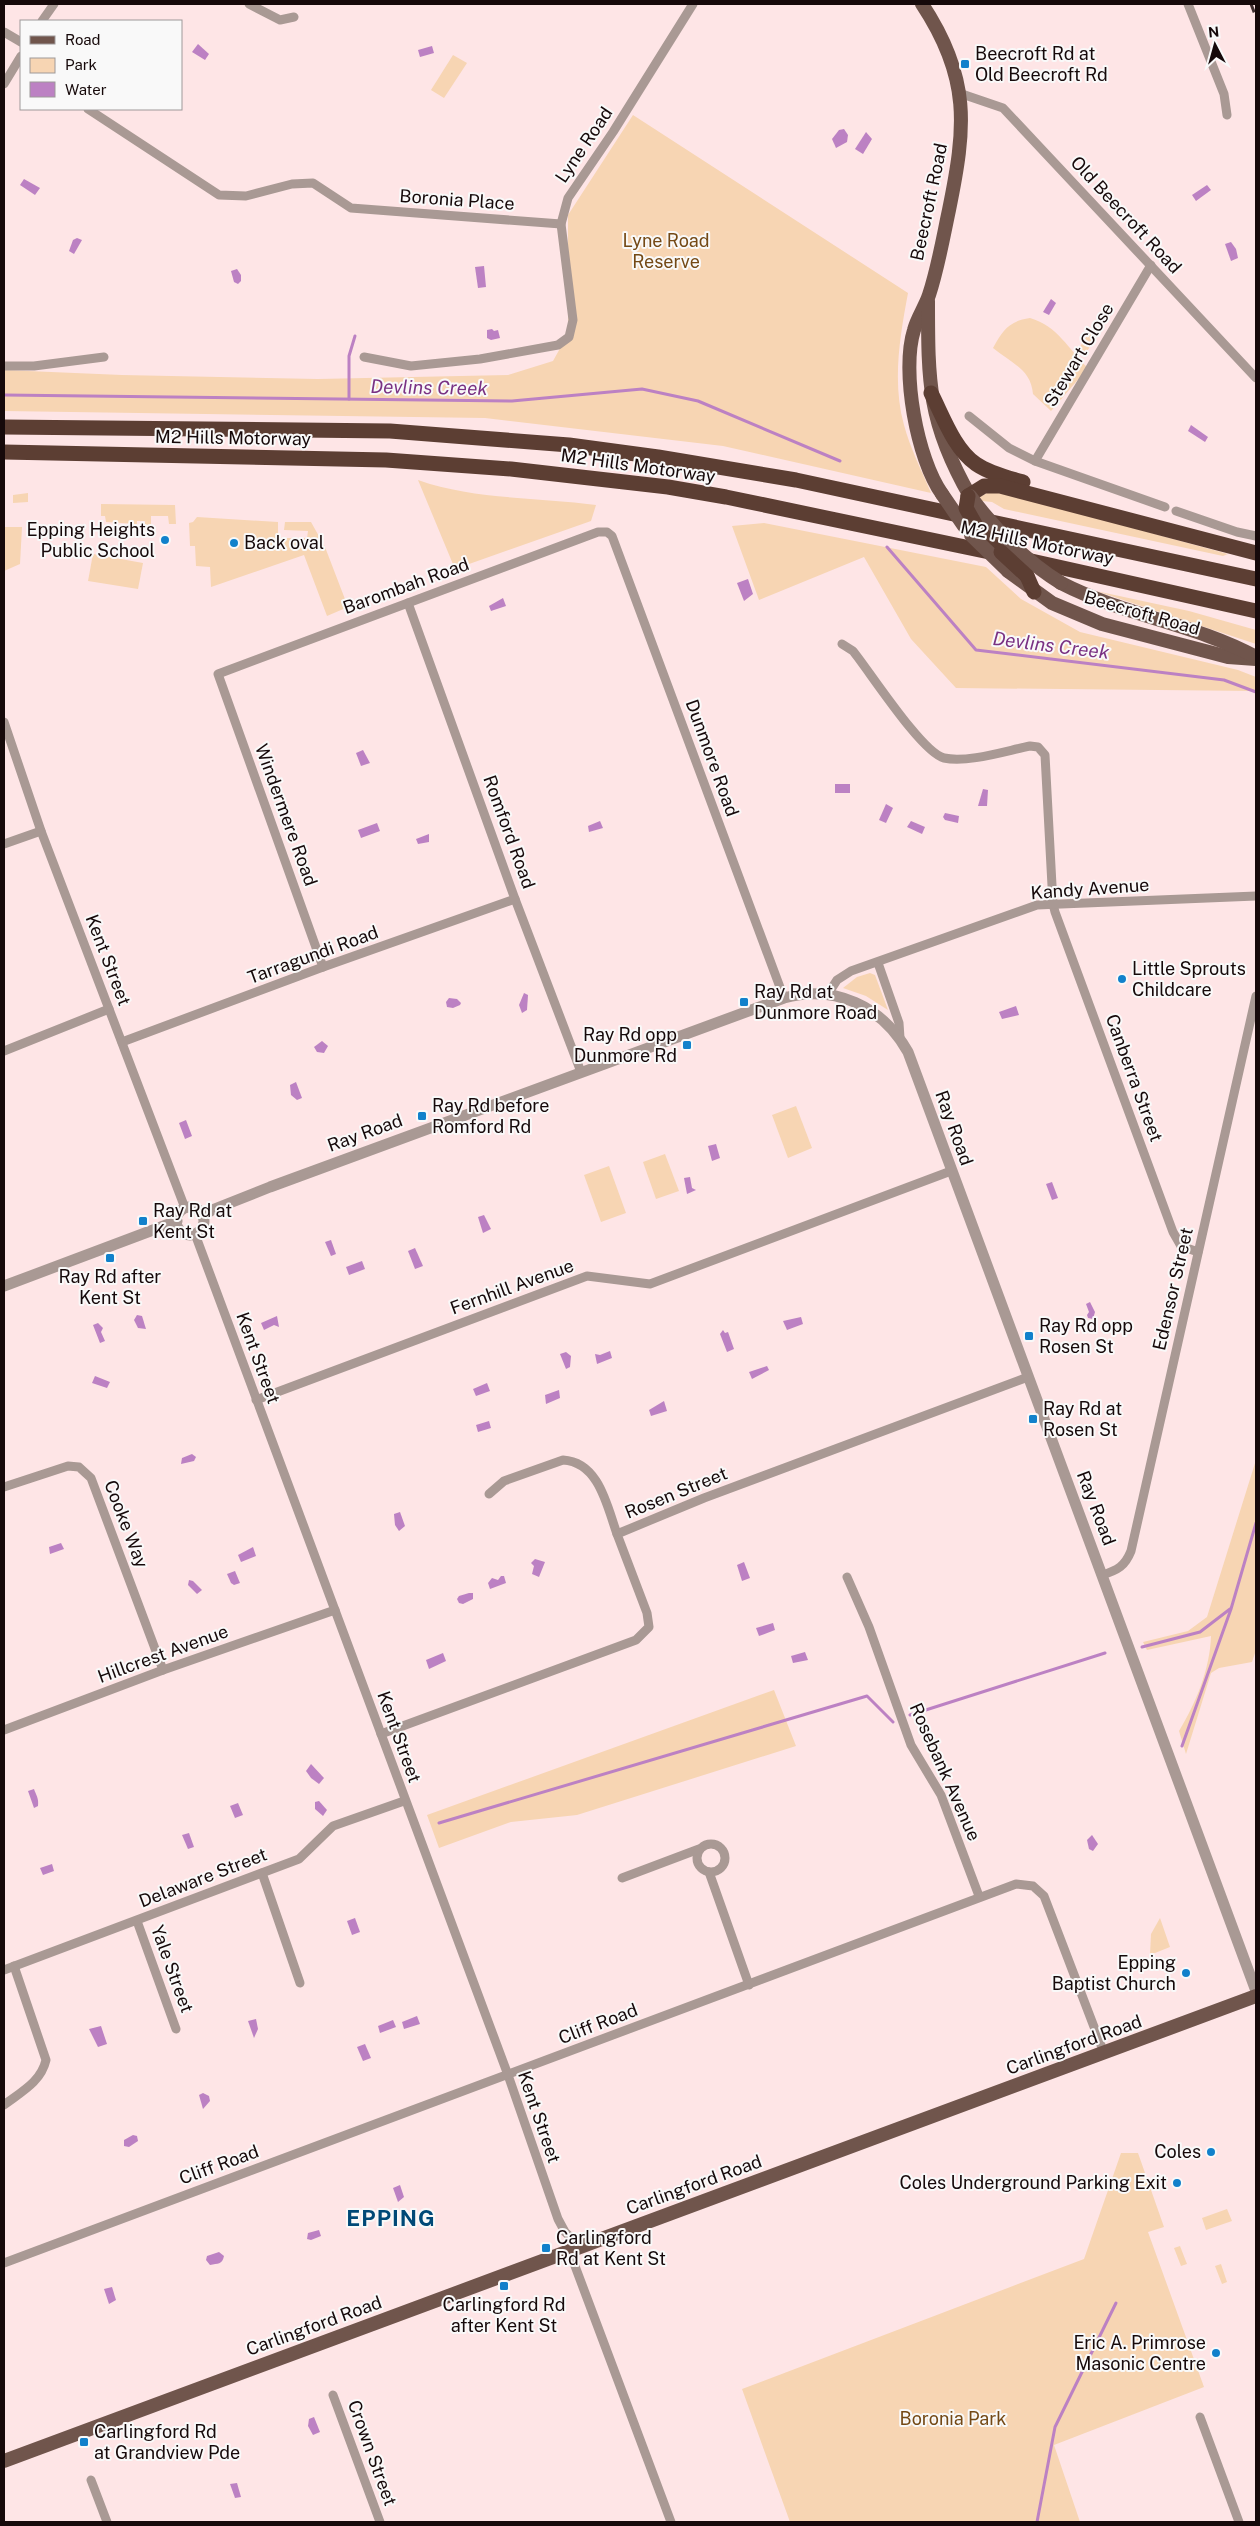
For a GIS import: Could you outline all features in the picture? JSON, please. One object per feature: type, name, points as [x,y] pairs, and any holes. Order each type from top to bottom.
[{"type":"highway","points":[[931,393],[961,449],[977,465],[1008,478],[1122,513],[1138,520]]},
{"type":"highway","name":"M2 Hills Motorway","points":[[4,427],[390,431],[569,445],[658,457],[796,480],[1256,579]]},
{"type":"highway","name":"M2 Hills Motorway","points":[[4,452],[386,460],[511,469],[668,487],[827,518],[1256,611]]},
{"type":"highway","points":[[1034,592],[1027,576],[975,524],[966,508],[969,495],[984,486],[1000,486],[1138,520],[1256,553]]},
{"type":"main road","name":"Beecroft Road","points":[[922,4],[944,42],[954,70],[959,93],[962,132],[959,162],[928,295],[913,331],[909,369],[916,428],[929,468],[942,494],[968,531],[1008,572],[1034,592],[1064,609],[1102,624],[1228,657],[1256,658]]},
{"type":"main road","name":"Beecroft Road","points":[[928,295],[928,367],[931,393],[943,444],[969,495],[992,526],[1020,554],[1061,582],[1097,599],[1231,643],[1256,658]]},
{"type":"main road","name":"Carlingford Road","points":[[4,2461],[1256,1996]]},
{"type":"street","points":[[43,20],[54,4]]},
{"type":"street","points":[[249,4],[280,20],[294,17]]},
{"type":"street","name":"Lyne Road","points":[[364,357],[411,366],[480,359],[558,345],[568,337],[573,320],[561,224],[568,198],[693,4]]},
{"type":"street","points":[[1188,4],[1224,94],[1227,115]]},
{"type":"street","points":[[4,32],[20,41]]},
{"type":"street","points":[[4,84],[20,60]]},
{"type":"street","name":"Old Beecroft Road","points":[[959,93],[1003,108],[1256,378]]},
{"type":"street","name":"Boronia Place","points":[[90,110],[220,195],[246,196],[292,184],[313,183],[351,208],[561,224]]},
{"type":"street","name":"Stewart Close","points":[[1035,460],[1151,265]]},
{"type":"street","points":[[4,366],[34,366],[104,357]]},
{"type":"street","points":[[969,416],[1009,448],[1035,460],[1165,507]]},
{"type":"street","points":[[1176,511],[1237,532],[1256,536]]},
{"type":"street","name":"Barombah Road","points":[[218,674],[598,532],[607,532]]},
{"type":"street","name":"Dunmore Road","points":[[607,532],[612,536],[784,998]]},
{"type":"street","name":"Romford Road","points":[[408,603],[516,899],[582,1072]]},
{"type":"street","name":"Canberra Street","points":[[842,644],[853,651],[924,746],[941,757],[956,759],[1030,746],[1042,750],[1046,761],[1053,904],[1173,1232],[1181,1246],[1198,1252]]},
{"type":"street","name":"Windermere Road","points":[[218,674],[324,967]]},
{"type":"street","name":"Kent Street","points":[[4,722],[41,831],[185,1208]]},
{"type":"street","points":[[4,844],[41,831]]},
{"type":"street","name":"Kandy Avenue","points":[[828,994],[833,985],[844,975],[1036,905],[1256,896]]},
{"type":"street","name":"Tarragundi Road","points":[[122,1042],[324,967],[516,899]]},
{"type":"street","name":"Ray Road","points":[[878,963],[899,1023],[900,1038]]},
{"type":"street","name":"Ray Road","points":[[203,1216],[212,1210],[270,1187],[784,998],[805,993],[828,994],[853,1000],[878,1014],[900,1038],[913,1065],[1256,1991]]},
{"type":"street","name":"Edensor Street","points":[[1102,1575],[1117,1570],[1127,1562],[1131,1551],[1256,996]]},
{"type":"street","points":[[4,1051],[109,1009]]},
{"type":"street","name":"Fernhill Avenue","points":[[256,1400],[587,1276],[650,1284],[951,1171]]},
{"type":"street","points":[[185,1208],[198,1210],[203,1216],[202,1229],[195,1234],[182,1232],[177,1221],[179,1214],[185,1208]]},
{"type":"street","points":[[4,1286],[177,1221]]},
{"type":"street","name":"Kent Street","points":[[195,1234],[381,1734],[404,1801],[508,2075],[558,2219],[575,2248],[671,2522]]},
{"type":"street","name":"Rosen Street","points":[[381,1734],[636,1640],[644,1635],[649,1627],[647,1613],[617,1534],[704,1498],[1028,1377]]},
{"type":"street","points":[[489,1494],[504,1481],[563,1460],[570,1460],[586,1469],[595,1478],[617,1534]]},
{"type":"street","name":"Cooke Way","points":[[4,1487],[68,1466],[79,1467],[92,1478],[163,1670]]},
{"type":"street","name":"Rosebank Avenue","points":[[847,1577],[870,1627],[911,1745],[941,1795],[979,1896]]},
{"type":"street","name":"Hillcrest Avenue","points":[[4,1730],[163,1670],[334,1610]]},
{"type":"street","name":"Delaware Street","points":[[4,1970],[138,1921],[299,1858],[333,1826],[404,1801]]},
{"type":"street","points":[[622,1878],[699,1849],[713,1844],[724,1852],[723,1866],[716,1872],[708,1872],[699,1866],[696,1857],[699,1849]]},
{"type":"street","points":[[708,1872],[749,1984]]},
{"type":"street","points":[[262,1873],[300,1983]]},
{"type":"street","name":"Cliff Road","points":[[4,2263],[508,2075],[979,1896],[1016,1884],[1032,1886],[1040,1890],[1104,2053]]},
{"type":"street","name":"Yale Street","points":[[138,1921],[176,2029]]},
{"type":"street","points":[[4,2104],[33,2084],[44,2072],[46,2060],[14,1966]]},
{"type":"street","name":"Crown Street","points":[[333,2395],[380,2522]]},
{"type":"street","points":[[1200,2417],[1239,2522]]},
{"type":"street","points":[[91,2480],[107,2522]]},
{"type":"green space","points":[[453,55],[467,63],[444,98],[431,90]]},
{"type":"green space","name":"Lyne Road Reserve","points":[[633,115],[908,293],[900,342],[898,392],[904,425],[931,493],[723,446],[485,418],[4,411],[4,370],[122,375],[318,379],[508,375],[553,361],[568,334],[568,215]]},
{"type":"green space","points":[[1030,318],[1055,332],[1088,368],[1051,411],[1033,394],[1031,385],[1024,372],[993,348],[1007,327],[1017,321]]},
{"type":"green space","points":[[1089,333],[1096,337],[1084,356],[1077,351]]},
{"type":"green space","points":[[418,480],[483,495],[596,505],[591,521],[455,569]]},
{"type":"green space","points":[[28,493],[28,502],[13,503],[13,495]]},
{"type":"green space","points":[[987,493],[1016,496],[1228,554],[1223,556],[1004,509],[992,502],[982,501],[980,497]]},
{"type":"green space","points":[[101,504],[175,505],[176,524],[169,524],[168,516],[151,516],[151,528],[144,528],[145,521],[137,521],[137,524],[106,522],[105,516],[101,516]]},
{"type":"green space","points":[[197,517],[278,522],[278,538],[307,538],[308,531],[284,530],[285,522],[311,522],[325,547],[348,607],[327,616],[304,555],[211,587],[210,567],[196,566],[195,546],[190,546],[189,523],[193,522]]},
{"type":"green space","points":[[764,523],[986,567],[1021,599],[1080,632],[1238,670],[1256,677],[1256,694],[1253,691],[956,688],[911,639],[864,557],[759,600],[732,526]]},
{"type":"green space","points":[[4,527],[22,527],[20,564],[4,571]]},
{"type":"green space","points":[[93,554],[143,563],[138,589],[88,581]]},
{"type":"green space","points":[[1096,591],[1189,611],[1256,630],[1256,644]]},
{"type":"green space","points":[[870,973],[875,975],[888,1010],[866,996],[843,988],[857,977]]},
{"type":"green space","points":[[796,1106],[812,1148],[788,1158],[772,1115]]},
{"type":"green space","points":[[665,1154],[679,1191],[656,1199],[643,1162]]},
{"type":"green space","points":[[609,1166],[626,1213],[601,1222],[584,1175]]},
{"type":"green space","points":[[1256,1460],[1256,1650],[1252,1662],[1219,1668],[1211,1673],[1186,1754],[1179,1731],[1201,1685],[1208,1661],[1211,1636],[1147,1650],[1143,1642],[1188,1631],[1207,1617]]},
{"type":"green space","points":[[774,1690],[796,1746],[577,1815],[511,1822],[439,1848],[427,1815]]},
{"type":"green space","points":[[1160,1918],[1170,1947],[1150,1955],[1151,1934]]},
{"type":"green space","name":"Boronia Park","points":[[1121,2153],[1138,2153],[1164,2227],[1148,2232],[1204,2387],[1054,2445],[1080,2522],[790,2522],[742,2389],[1084,2259]]},
{"type":"green space","points":[[1227,2209],[1232,2221],[1206,2230],[1202,2218]]},
{"type":"green space","points":[[1180,2246],[1187,2264],[1181,2266],[1174,2248]]},
{"type":"green space","points":[[1221,2264],[1227,2282],[1222,2284],[1215,2266]]},
{"type":"water","points":[[198,44],[209,54],[205,60],[192,52]]},
{"type":"water","points":[[432,46],[434,53],[420,57],[418,50]]},
{"type":"water","points":[[844,129],[848,135],[847,142],[836,148],[832,139],[839,130]]},
{"type":"water","points":[[866,132],[872,139],[863,154],[855,149]]},
{"type":"water","points":[[24,179],[40,188],[35,195],[20,185]]},
{"type":"water","points":[[1207,185],[1211,190],[1196,201],[1192,195]]},
{"type":"water","points":[[77,238],[82,240],[74,254],[69,251],[73,240]]},
{"type":"water","points":[[1231,242],[1236,249],[1238,258],[1231,261],[1225,244]]},
{"type":"water","points":[[484,266],[486,287],[478,288],[475,267]]},
{"type":"water","points":[[237,269],[241,275],[241,281],[238,284],[234,282],[231,271]]},
{"type":"water","points":[[1051,299],[1056,303],[1049,315],[1043,312]]},
{"type":"water","points":[[492,329],[494,331],[498,330],[500,338],[491,340],[487,338],[487,330]]},
{"type":"water","points":[[1191,425],[1208,437],[1205,442],[1188,431]]},
{"type":"water","points":[[748,579],[753,594],[744,601],[737,583]]},
{"type":"water","points":[[503,598],[506,606],[491,611],[489,606]]},
{"type":"water","points":[[363,750],[370,763],[361,766],[356,753]]},
{"type":"water","points":[[835,784],[850,784],[850,793],[835,793]]},
{"type":"water","points":[[983,789],[988,790],[987,806],[978,806]]},
{"type":"water","points":[[886,804],[893,808],[886,823],[879,820]]},
{"type":"water","points":[[945,813],[959,816],[958,823],[945,820],[943,817]]},
{"type":"water","points":[[600,821],[603,828],[589,832],[588,826]]},
{"type":"water","points":[[911,821],[925,827],[922,834],[907,827]]},
{"type":"water","points":[[377,823],[380,831],[361,838],[358,830]]},
{"type":"water","points":[[429,834],[429,842],[418,844],[416,839]]},
{"type":"water","points":[[524,993],[528,995],[527,1010],[522,1013],[519,1005]]},
{"type":"water","points":[[449,998],[457,999],[461,1003],[460,1005],[453,1008],[447,1007],[446,1002]]},
{"type":"water","points":[[1016,1006],[1019,1015],[1002,1019],[999,1012]]},
{"type":"water","points":[[322,1041],[328,1046],[324,1053],[317,1052],[314,1047]]},
{"type":"water","points":[[296,1082],[302,1098],[297,1100],[291,1095],[290,1085]]},
{"type":"water","points":[[186,1120],[192,1136],[185,1139],[179,1123]]},
{"type":"water","points":[[716,1144],[720,1158],[712,1161],[708,1146]]},
{"type":"water","points":[[690,1177],[692,1188],[696,1190],[687,1194],[684,1178]]},
{"type":"water","points":[[1052,1182],[1058,1198],[1052,1200],[1046,1184]]},
{"type":"water","points":[[484,1215],[491,1229],[483,1233],[478,1217]]},
{"type":"water","points":[[331,1240],[336,1254],[331,1256],[325,1242]]},
{"type":"water","points":[[415,1248],[423,1266],[415,1269],[408,1251]]},
{"type":"water","points":[[362,1261],[365,1269],[349,1275],[346,1267]]},
{"type":"water","points":[[1090,1302],[1095,1312],[1093,1319],[1088,1318],[1087,1315],[1089,1312],[1086,1304]]},
{"type":"water","points":[[137,1315],[142,1316],[146,1329],[138,1328],[134,1320]]},
{"type":"water","points":[[277,1316],[279,1327],[274,1325],[264,1330],[261,1323]]},
{"type":"water","points":[[801,1317],[803,1324],[787,1330],[783,1321]]},
{"type":"water","points":[[98,1323],[103,1328],[101,1332],[105,1341],[100,1343],[93,1325]]},
{"type":"water","points":[[723,1330],[725,1333],[728,1332],[734,1349],[727,1352],[720,1334]]},
{"type":"water","points":[[610,1351],[612,1358],[597,1364],[595,1354],[600,1355]]},
{"type":"water","points":[[566,1352],[571,1356],[570,1367],[566,1369],[560,1354]]},
{"type":"water","points":[[767,1366],[769,1370],[752,1379],[749,1372]]},
{"type":"water","points":[[95,1376],[110,1382],[107,1388],[92,1383]]},
{"type":"water","points":[[487,1383],[490,1391],[476,1396],[473,1389]]},
{"type":"water","points":[[559,1390],[560,1398],[546,1404],[545,1395]]},
{"type":"water","points":[[664,1401],[667,1411],[651,1416],[649,1410]]},
{"type":"water","points":[[489,1421],[491,1428],[478,1432],[476,1425]]},
{"type":"water","points":[[192,1454],[196,1457],[194,1461],[181,1464],[182,1458]]},
{"type":"water","points":[[400,1512],[405,1526],[399,1531],[395,1525],[394,1514]]},
{"type":"water","points":[[61,1543],[64,1549],[50,1554],[49,1547]]},
{"type":"water","points":[[253,1547],[256,1556],[241,1562],[238,1555]]},
{"type":"water","points":[[535,1559],[545,1562],[539,1577],[532,1574],[534,1566],[531,1563]]},
{"type":"water","points":[[744,1562],[750,1578],[742,1581],[737,1565]]},
{"type":"water","points":[[235,1571],[240,1583],[234,1585],[227,1574]]},
{"type":"water","points":[[501,1576],[504,1576],[506,1583],[490,1589],[488,1583],[492,1578],[498,1580]]},
{"type":"water","points":[[189,1580],[193,1581],[202,1590],[197,1594],[188,1585]]},
{"type":"water","points":[[473,1593],[473,1599],[463,1604],[459,1603],[457,1599],[459,1596]]},
{"type":"water","points":[[773,1623],[775,1630],[759,1636],[756,1628]]},
{"type":"water","points":[[805,1652],[808,1660],[793,1663],[791,1656]]},
{"type":"water","points":[[443,1653],[446,1661],[429,1669],[426,1660]]},
{"type":"water","points":[[311,1764],[324,1778],[319,1784],[306,1771]]},
{"type":"water","points":[[34,1789],[38,1799],[38,1806],[34,1808],[28,1791]]},
{"type":"water","points":[[319,1801],[327,1810],[323,1816],[315,1809],[315,1802]]},
{"type":"water","points":[[238,1803],[243,1815],[235,1818],[230,1806]]},
{"type":"water","points":[[189,1833],[194,1847],[188,1849],[182,1835]]},
{"type":"water","points":[[1092,1835],[1098,1844],[1093,1851],[1089,1849],[1087,1840]]},
{"type":"water","points":[[52,1864],[54,1871],[43,1875],[40,1868]]},
{"type":"water","points":[[355,1918],[360,1932],[352,1935],[347,1921]]},
{"type":"water","points":[[417,2016],[420,2024],[404,2029],[402,2022]]},
{"type":"water","points":[[256,2019],[258,2029],[254,2038],[248,2021]]},
{"type":"water","points":[[393,2020],[396,2027],[380,2033],[378,2026]]},
{"type":"water","points":[[101,2026],[107,2044],[98,2047],[89,2029]]},
{"type":"water","points":[[365,2044],[371,2058],[363,2061],[357,2047]]},
{"type":"water","points":[[203,2093],[209,2096],[210,2101],[203,2109],[199,2095]]},
{"type":"water","points":[[133,2135],[137,2136],[138,2141],[129,2147],[124,2146],[124,2140]]},
{"type":"water","points":[[400,2185],[404,2197],[398,2202],[393,2188]]},
{"type":"water","points":[[319,2230],[321,2236],[311,2240],[307,2239],[308,2233]]},
{"type":"water","points":[[219,2252],[224,2256],[222,2261],[210,2265],[206,2260],[207,2256]]},
{"type":"water","points":[[112,2287],[116,2300],[109,2304],[104,2289]]},
{"type":"water","points":[[314,2417],[320,2432],[313,2435],[308,2426],[309,2419]]},
{"type":"water","points":[[237,2483],[241,2497],[235,2498],[230,2484]]},
{"type":"waterway","points":[[349,399],[349,356],[355,336]]},
{"type":"waterway","name":"Devlins Creek","points":[[4,395],[512,401],[642,389],[698,401],[840,461]]},
{"type":"waterway","name":"Devlins Creek","points":[[887,547],[976,650],[1224,680],[1256,692]]},
{"type":"waterway","points":[[1182,1746],[1231,1609],[1256,1523]]},
{"type":"waterway","points":[[1142,1647],[1200,1632],[1230,1609]]},
{"type":"waterway","points":[[910,1715],[1105,1653]]},
{"type":"waterway","points":[[439,1823],[867,1696],[893,1722]]},
{"type":"waterway","points":[[1037,2522],[1055,2427],[1116,2303]]},
{"type":"railway","points":[[1251,4],[1256,17]]},
{"type":"place","name":"Beecroft Rd at Old Beecroft Rd","points":[[965,64]]},
{"type":"place","name":"Epping Heights Public School","points":[[165,540]]},
{"type":"place","name":"Back oval","points":[[234,543]]},
{"type":"place","name":"Little Sprouts Childcare","points":[[1122,979]]},
{"type":"place","name":"Ray Rd at Dunmore Road","points":[[744,1002]]},
{"type":"place","name":"Ray Rd opp Dunmore Rd","points":[[687,1045]]},
{"type":"place","name":"Ray Rd before Romford Rd","points":[[422,1116]]},
{"type":"place","name":"Ray Rd at Kent St","points":[[143,1221]]},
{"type":"place","name":"Ray Rd after Kent St","points":[[110,1258]]},
{"type":"place","name":"Ray Rd opp Rosen St","points":[[1029,1336]]},
{"type":"place","name":"Ray Rd at Rosen St","points":[[1033,1419]]},
{"type":"place","name":"Epping Baptist Church","points":[[1186,1973]]},
{"type":"place","name":"Coles","points":[[1211,2152]]},
{"type":"place","name":"Coles Underground Parking Exit","points":[[1177,2183]]},
{"type":"place","name":"Carlingford Rd at Kent St","points":[[546,2248]]},
{"type":"place","name":"Carlingford Rd after Kent St","points":[[504,2286]]},
{"type":"place","name":"Eric A. Primrose Masonic Centre","points":[[1216,2353]]},
{"type":"place","name":"Carlingford Rd at Grandview Pde","points":[[84,2442]]},
{"type":"district","name":"EPPING","points":[[391,2218]]}]
